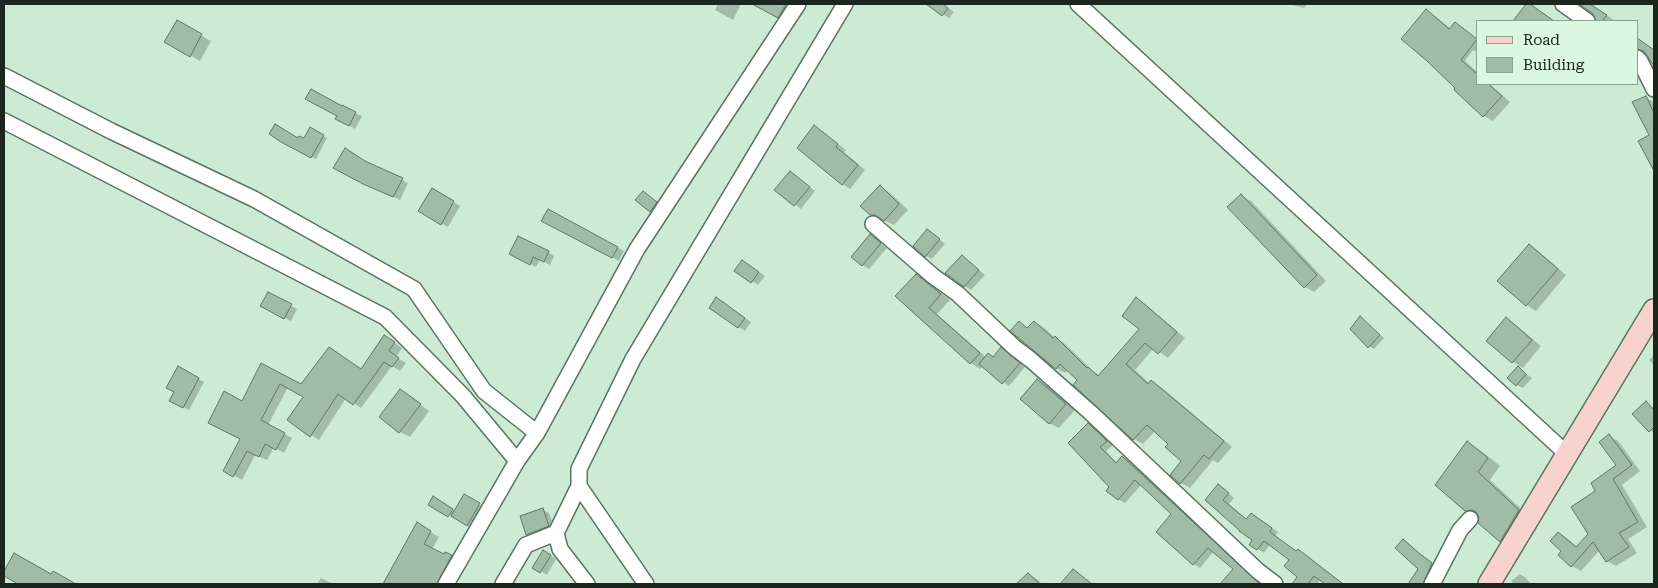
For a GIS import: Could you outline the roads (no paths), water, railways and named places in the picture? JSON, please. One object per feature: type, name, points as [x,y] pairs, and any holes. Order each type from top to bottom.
[{"type":"street","points":[[446,584],[517,461],[537,432],[637,249],[798,4]]},
{"type":"street","points":[[587,584],[560,548],[556,533],[579,486],[579,469],[632,359],[845,4]]},
{"type":"street","points":[[1078,4],[1568,454]]},
{"type":"street","points":[[1563,4],[1586,20]]},
{"type":"street","points":[[1638,59],[1654,89]]},
{"type":"street","points":[[4,76],[111,131],[254,199],[414,289],[484,391],[537,432]]},
{"type":"street","points":[[4,121],[385,317],[462,396],[517,461]]},
{"type":"street","points":[[873,224],[933,276],[958,294],[1014,348],[1031,360],[1091,413],[1258,571],[1275,584]]},
{"type":"street","points":[[1489,584],[1654,310]]},
{"type":"street","points":[[579,486],[646,584]]},
{"type":"street","points":[[1432,584],[1460,530],[1470,518]]},
{"type":"street","points":[[503,584],[526,545],[556,533]]}]
